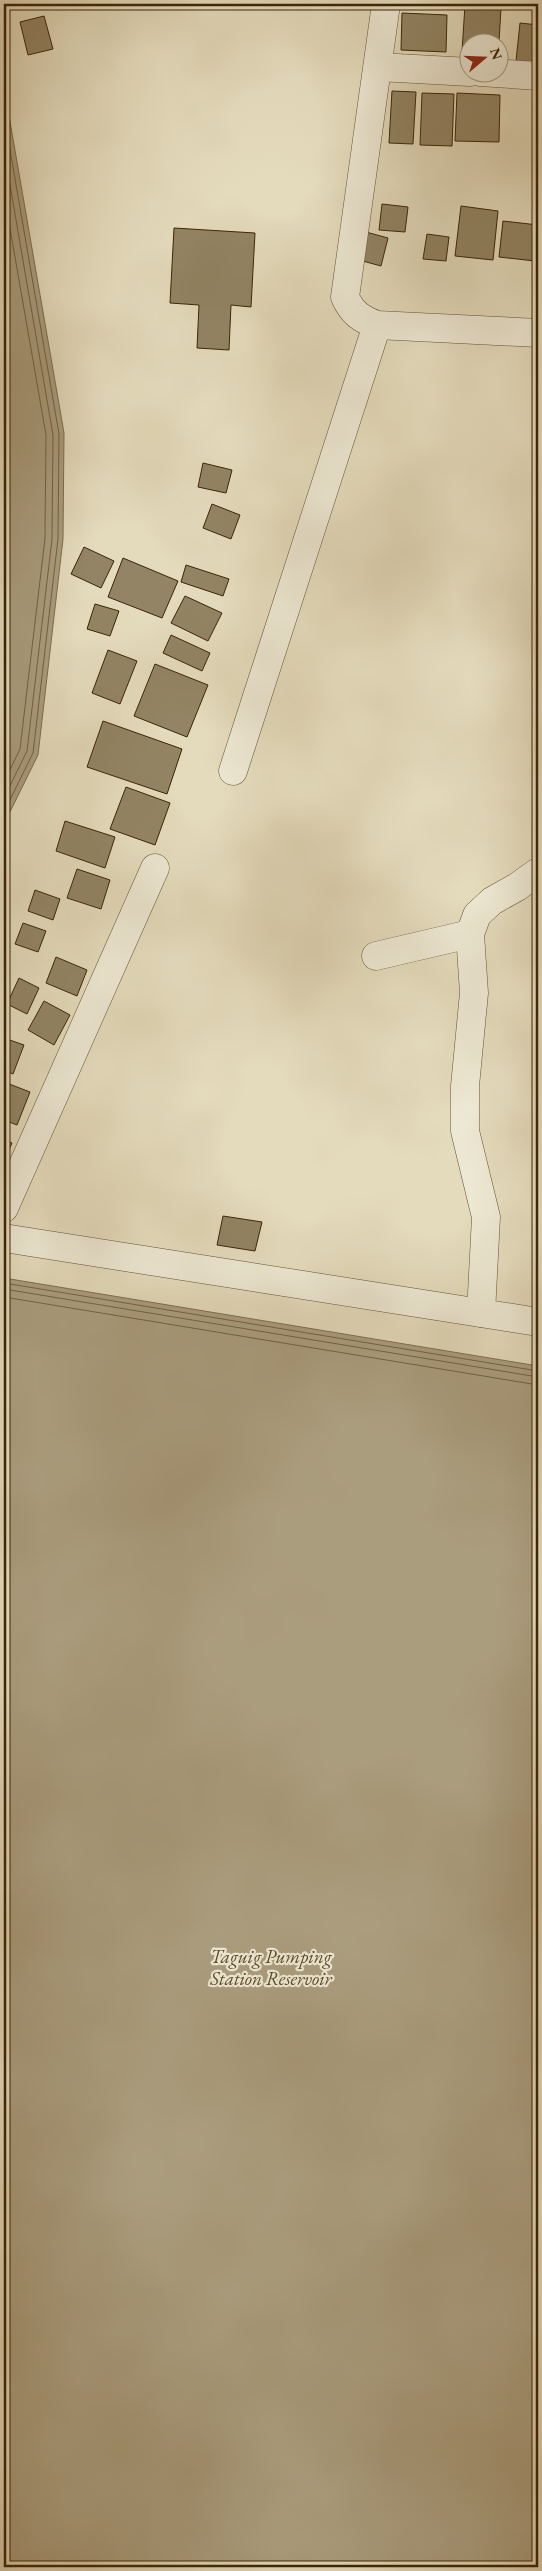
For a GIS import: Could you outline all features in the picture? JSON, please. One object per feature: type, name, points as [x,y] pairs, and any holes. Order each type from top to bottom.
[{"type":"street","points":[[386,4],[345,297],[353,313],[377,325],[538,333]]},
{"type":"street","points":[[378,67],[460,71]]},
{"type":"street","points":[[510,74],[538,76]]},
{"type":"street","points":[[233,771],[377,325]]},
{"type":"street","points":[[4,1208],[155,868]]},
{"type":"street","points":[[481,1313],[486,1217],[465,1131],[464,1086],[474,993],[470,934],[477,915],[492,901],[538,872]]},
{"type":"street","points":[[376,956],[470,934]]},
{"type":"street","points":[[4,1238],[538,1322]]},
{"type":"water","points":[[4,87],[64,433],[63,539],[38,755],[4,824]]},
{"type":"water","name":"Taguig Pumping Station Reservoir","points":[[4,1278],[538,1366],[538,2567],[4,2567]]},
{"type":"building","points":[[465,5],[501,8],[500,32],[463,32]]},
{"type":"building","points":[[402,13],[447,15],[446,52],[401,50]]},
{"type":"building","points":[[44,16],[53,49],[28,55],[20,22]]},
{"type":"building","points":[[520,23],[538,25],[538,63],[516,61]]},
{"type":"building","points":[[392,91],[416,92],[413,144],[389,143]]},
{"type":"building","points":[[422,93],[454,94],[452,146],[420,145]]},
{"type":"building","points":[[457,93],[500,95],[499,142],[455,141]]},
{"type":"building","points":[[382,204],[408,207],[405,232],[379,230]]},
{"type":"building","points":[[461,206],[498,211],[493,260],[455,256]]},
{"type":"building","points":[[503,221],[538,225],[535,261],[499,257]]},
{"type":"building","points":[[174,228],[255,233],[251,307],[231,305],[229,350],[197,348],[199,305],[170,303]]},
{"type":"building","points":[[366,232],[388,238],[381,266],[359,260]]},
{"type":"building","points":[[427,234],[449,237],[446,261],[423,259]]},
{"type":"building","points":[[203,463],[232,470],[226,493],[198,487]]},
{"type":"building","points":[[212,504],[240,515],[231,539],[203,528]]},
{"type":"building","points":[[84,547],[114,561],[101,588],[71,574]]},
{"type":"building","points":[[123,558],[178,581],[162,618],[108,597]]},
{"type":"building","points":[[186,565],[229,579],[223,596],[181,582]]},
{"type":"building","points":[[185,596],[222,613],[208,641],[171,623]]},
{"type":"building","points":[[95,604],[119,611],[110,636],[87,629]]},
{"type":"building","points":[[171,635],[210,653],[202,671],[163,653]]},
{"type":"building","points":[[108,650],[137,661],[120,704],[92,693]]},
{"type":"building","points":[[155,664],[208,685],[187,737],[134,716]]},
{"type":"building","points":[[103,721],[182,749],[167,794],[87,767]]},
{"type":"building","points":[[126,787],[170,803],[155,845],[110,829]]},
{"type":"building","points":[[65,821],[115,837],[105,868],[56,851]]},
{"type":"building","points":[[77,869],[110,880],[101,909],[67,898]]},
{"type":"building","points":[[35,890],[60,899],[53,920],[28,911]]},
{"type":"building","points":[[23,923],[46,931],[38,952],[15,944]]},
{"type":"building","points":[[56,957],[87,970],[77,996],[46,983]]},
{"type":"building","points":[[19,978],[39,988],[27,1014],[7,1004]]},
{"type":"building","points":[[44,1001],[70,1015],[54,1045],[28,1030]]},
{"type":"building","points":[[4,1038],[24,1045],[13,1074],[4,1070]]},
{"type":"building","points":[[4,1082],[30,1092],[17,1125],[4,1120]]},
{"type":"building","points":[[4,1139],[12,1143],[4,1161]]},
{"type":"building","points":[[223,1216],[262,1222],[255,1251],[217,1245]]}]
